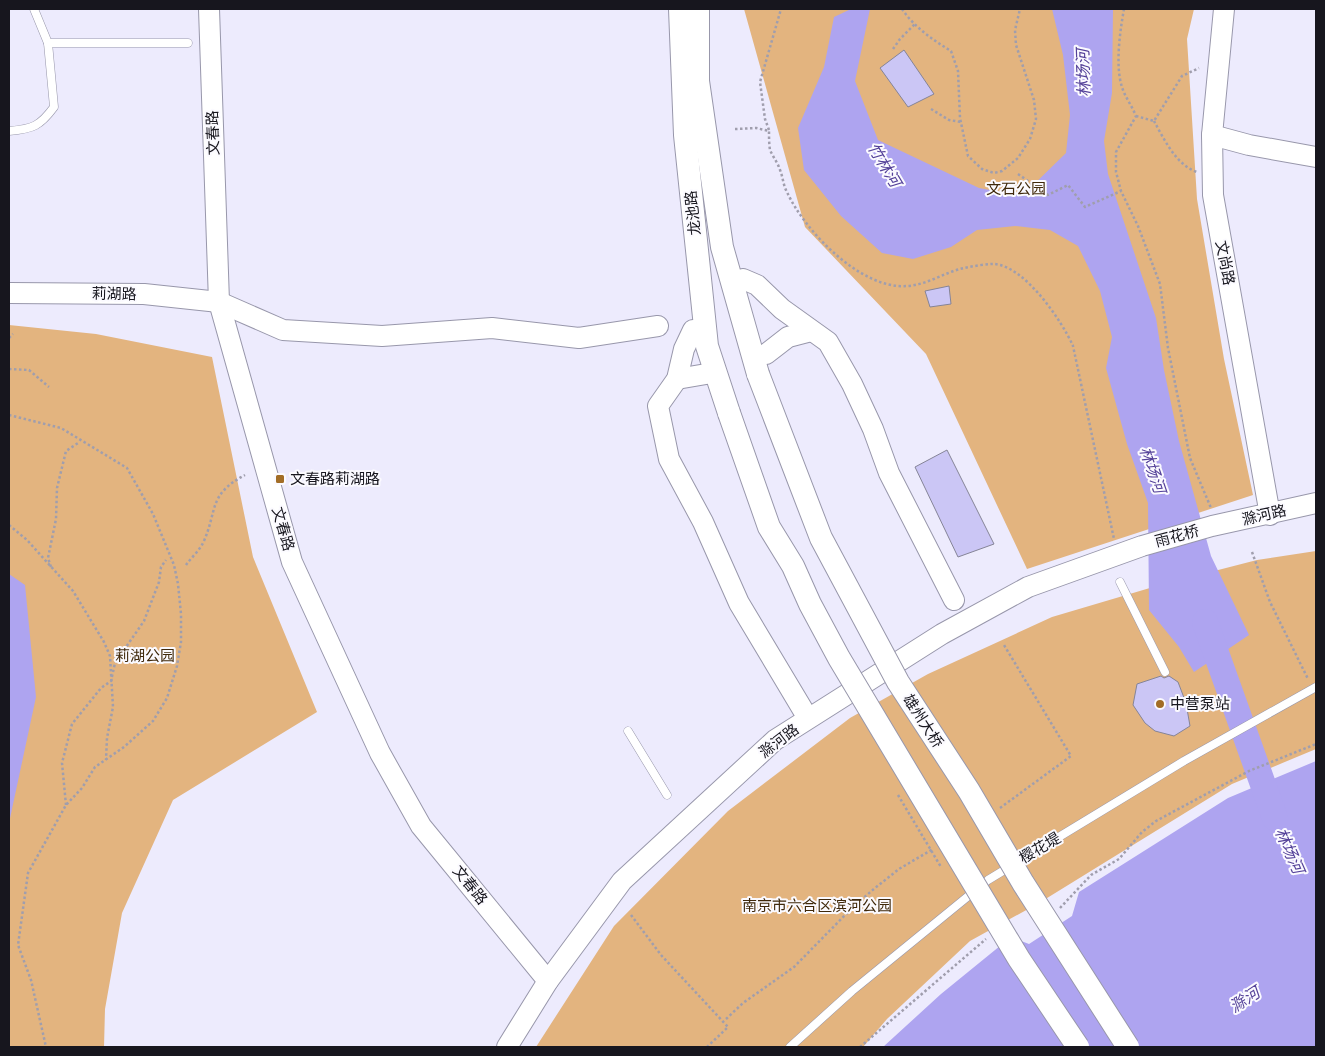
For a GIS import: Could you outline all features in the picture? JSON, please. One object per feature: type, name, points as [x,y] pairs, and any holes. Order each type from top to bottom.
[{"type":"main road","name":"龙池路","points":[[680,9],[685,135],[707,346],[770,527],[794,566],[810,604],[839,658],[1019,959],[1078,1047]]},
{"type":"main road","name":"龙池路","points":[[698,9],[698,81],[722,247],[762,364]]},
{"type":"main road","name":"雄州大桥","points":[[762,364],[821,538],[898,682],[969,791],[1023,883],[1128,1047]]},
{"type":"street","name":"文春路","points":[[209,9],[219,302],[292,562],[380,753],[421,826],[548,981]]},
{"type":"street","name":"文尚路","points":[[1224,9],[1212,135],[1213,195],[1270,515]]},
{"type":"street","points":[[1212,135],[1249,145],[1316,157]]},
{"type":"street","points":[[743,279],[757,284],[782,309],[828,342],[852,384],[873,429],[889,472],[954,600]]},
{"type":"street","name":"莉湖路","points":[[9,293],[144,294],[219,302],[283,330],[382,336],[492,328],[580,338],[658,326]]},
{"type":"street","points":[[693,330],[684,349],[677,379],[658,406],[669,459],[703,522],[740,604],[803,710]]},
{"type":"street","points":[[762,364],[788,337],[811,331]]},
{"type":"street","points":[[677,379],[712,373]]},
{"type":"street","name":"滁河路","points":[[1212,518],[1270,515],[1316,503]]},
{"type":"street","name":"雨花桥","points":[[1142,546],[1212,518]]},
{"type":"street","name":"滁河路","points":[[508,1047],[548,981],[622,881],[775,740],[942,634],[995,605],[1053,577],[1142,546]]},
{"type":"lane","points":[[9,132],[26,130],[42,123],[54,107],[48,43],[34,9]]},
{"type":"lane","points":[[48,43],[188,43]]},
{"type":"lane","points":[[1120,582],[1165,672]]},
{"type":"lane","name":"樱花堤","points":[[790,1047],[852,990],[988,880],[1184,761],[1314,687]]},
{"type":"lane","points":[[628,731],[667,795]]},
{"type":"path","points":[[781,9],[760,82],[765,119],[769,131],[770,149],[780,168],[786,191],[796,208],[812,230],[856,270],[883,282],[907,286],[964,268],[996,264],[1015,273],[1049,307],[1065,329],[1073,346],[1096,459],[1109,507],[1110,527],[1115,540]]},
{"type":"path","points":[[902,9],[934,41],[951,51],[958,71],[960,118],[968,156],[982,169],[994,173],[1002,172],[1018,158],[1030,139],[1036,119],[1034,100],[1016,45],[1015,30],[1020,9]]},
{"type":"path","points":[[1124,9],[1118,58],[1122,88],[1136,116],[1154,121],[1176,155],[1188,169],[1201,173]]},
{"type":"path","points":[[893,49],[900,39],[916,24]]},
{"type":"path","points":[[1154,121],[1182,76],[1198,68]]},
{"type":"path","points":[[931,109],[949,120],[962,122]]},
{"type":"path","points":[[1136,116],[1116,152],[1116,172],[1160,284],[1176,394],[1190,458],[1212,518]]},
{"type":"path","points":[[735,129],[756,128],[769,131]]},
{"type":"path","points":[[1018,174],[1048,194],[1068,185],[1084,207],[1122,191]]},
{"type":"path","points":[[9,338],[13,334]]},
{"type":"path","points":[[9,369],[29,370],[49,387]]},
{"type":"path","points":[[9,415],[61,428],[127,468],[153,514],[174,565],[178,584],[181,642],[177,666],[167,698],[153,721],[95,767],[82,788],[66,806],[28,873],[18,945],[31,980],[46,1047]]},
{"type":"path","points":[[52,570],[48,558],[56,520],[58,482],[66,451],[78,442]]},
{"type":"path","points":[[186,565],[202,543],[215,504],[228,484],[245,475]]},
{"type":"path","points":[[9,525],[27,540],[72,592],[104,642],[110,656],[113,707],[106,760]]},
{"type":"path","points":[[1252,552],[1270,602],[1314,687]]},
{"type":"path","points":[[66,806],[62,763],[72,724],[101,688],[111,681],[116,663],[144,621],[159,582],[161,568],[166,560]]},
{"type":"path","points":[[1004,645],[1071,756],[1066,760]]},
{"type":"path","points":[[1055,913],[1091,875],[1119,859],[1142,832],[1156,822],[1249,771],[1316,744]]},
{"type":"path","points":[[726,1019],[742,1003],[794,967],[852,907],[875,888],[899,869],[926,854]]},
{"type":"path","points":[[631,915],[661,955],[728,1027],[707,1047]]},
{"type":"path","points":[[860,1047],[990,936]]},
{"type":"green space","name":"文石公园","points":[[744,9],[1194,9],[1187,39],[1197,199],[1224,359],[1253,495],[1027,569],[926,354],[805,227]]},
{"type":"green space","name":"莉湖公园","points":[[9,325],[96,334],[212,357],[253,557],[317,712],[173,800],[122,913],[105,1009],[104,1047],[9,1047]]},
{"type":"green space","name":"南京市六合区滨河公园","points":[[1316,551],[1316,749],[1232,784],[1039,903],[970,941],[887,1019],[863,1047],[536,1047],[614,926],[728,811],[850,718],[928,674],[1052,617],[1160,585],[1257,560]]},
{"type":"water","name":"竹林河","points":[[851,9],[870,9],[855,81],[878,140],[979,188],[1022,196],[1066,153],[1070,115],[1063,55],[1052,9],[1113,9],[1112,93],[1104,141],[1108,174],[1156,318],[1164,370],[1179,441],[1211,556],[1249,635],[1194,672],[1179,647],[1149,610],[1148,503],[1127,444],[1106,368],[1112,337],[1100,291],[1078,246],[1050,230],[1015,226],[977,230],[951,247],[913,259],[882,253],[841,216],[804,170],[798,128],[824,67],[834,17]]},
{"type":"water","points":[[9,574],[25,585],[36,697],[9,823]]},
{"type":"water","name":"滁河","points":[[1316,761],[1316,1047],[883,1047],[941,994],[1011,937],[1029,944],[1072,916],[1079,892],[1228,798]]},
{"type":"building","points":[[904,50],[934,94],[908,107],[880,68]]},
{"type":"building","points":[[949,286],[951,304],[930,307],[925,291]]},
{"type":"building","points":[[947,450],[994,544],[958,557],[915,467]]},
{"type":"building","name":"中营泵站","points":[[1161,676],[1164,678],[1169,676],[1178,682],[1186,703],[1190,726],[1174,736],[1155,731],[1145,723],[1133,705],[1137,684]]},
{"type":"waterway","name":"林场河","points":[[1205,622],[1275,818]]},
{"type":"place","name":"文春路莉湖路","points":[[280,479]]},
{"type":"place","name":"中营泵站","points":[[1160,704]]}]
